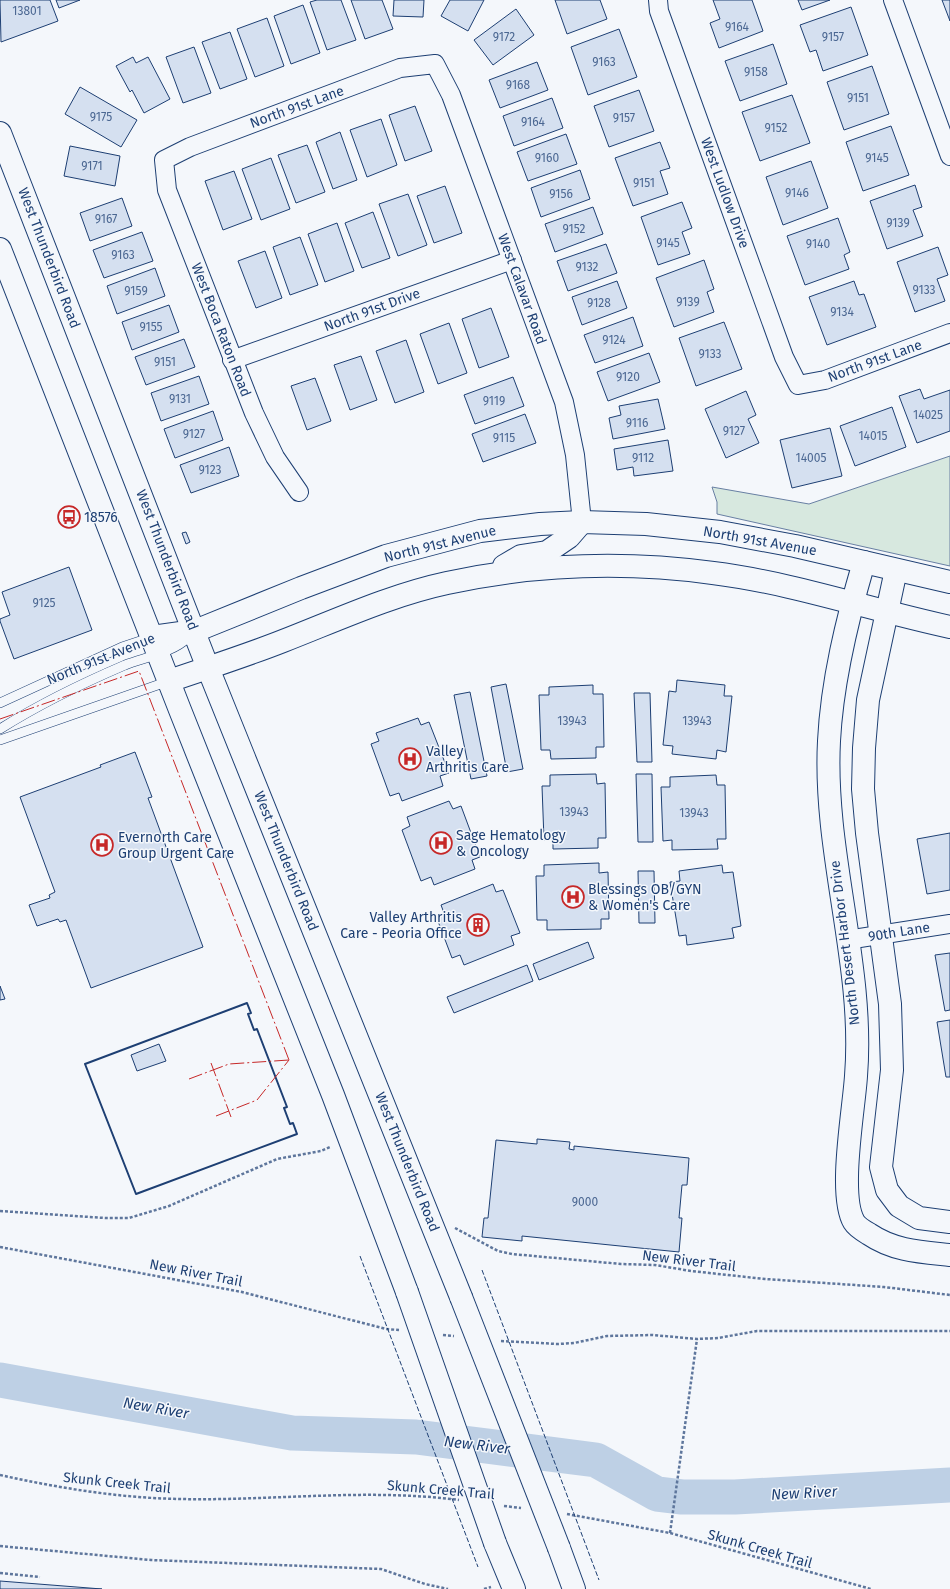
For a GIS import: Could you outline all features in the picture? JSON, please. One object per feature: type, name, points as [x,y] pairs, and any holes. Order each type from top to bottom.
[{"type":"main road","name":"West Thunderbird Road","points":[[0,133],[195,631],[208,668],[461,1297],[574,1589]]},
{"type":"main road","points":[[0,249],[168,681],[350,1140],[407,1292],[495,1543],[514,1589]]},
{"type":"main road","name":"North 91st Avenue","points":[[155,645],[195,631],[301,588],[386,556],[480,531],[540,524],[582,522],[646,524],[720,532],[795,546],[950,582]]},
{"type":"main road","points":[[487,576],[521,556],[547,552],[569,537],[582,522]]},
{"type":"main road","name":"North Desert Harbor Drive","points":[[864,562],[851,604],[833,698],[828,772],[833,847],[855,1004],[856,1074],[846,1185],[854,1222],[862,1230],[887,1245],[905,1250],[950,1255]]},
{"type":"main road","points":[[168,681],[247,655],[398,596],[447,583],[487,576],[552,568],[645,566],[721,574],[786,586],[851,604],[950,627]]},
{"type":"main road","points":[[896,570],[868,700],[863,789],[867,833],[890,1004],[892,1070],[881,1167],[887,1190],[899,1206],[919,1218],[950,1222]]},
{"type":"street","name":"West Ludlow Drive","points":[[658,0],[659,11],[784,356],[798,384]]},
{"type":"street","points":[[894,0],[950,156]]},
{"type":"street","name":"North 91st Lane","points":[[164,160],[190,147],[400,68],[435,64]]},
{"type":"street","name":"West Calavar Road","points":[[435,64],[451,95],[565,408],[576,455],[582,522]]},
{"type":"street","name":"West Boca Raton Road","points":[[164,160],[166,190],[232,360],[254,413],[276,457],[299,492]]},
{"type":"street","name":"North 91st Drive","points":[[232,360],[512,260]]},
{"type":"street","name":"North 91st Lane","points":[[798,384],[826,380],[950,334]]},
{"type":"street","name":"90th Lane","points":[[847,940],[950,924]]},
{"type":"lane","name":"North 91st Avenue","points":[[0,703],[122,647],[155,645]]},
{"type":"lane","points":[[0,729],[81,686],[126,665],[155,645]]},
{"type":"lane","points":[[0,740],[168,681]]},
{"type":"path","points":[[0,1211],[106,1218],[129,1218],[169,1206],[277,1158],[321,1151],[350,1140]]},
{"type":"path","name":"New River Trail","points":[[431,1223],[458,1228],[477,1241],[498,1251],[512,1254],[621,1264],[655,1265],[757,1279],[884,1287],[950,1295]]},
{"type":"path","name":"New River Trail","points":[[0,1247],[242,1292],[386,1329]]},
{"type":"path","points":[[503,1342],[558,1344],[579,1342],[607,1336],[653,1335],[697,1339],[718,1338],[757,1331],[950,1331]]},
{"type":"path","points":[[670,1533],[697,1339]]},
{"type":"path","name":"Skunk Creek Trail","points":[[0,1475],[74,1490],[180,1499],[385,1494],[461,1500]]},
{"type":"path","name":"Skunk Creek Trail","points":[[500,1505],[523,1508]]},
{"type":"path","name":"Skunk Creek Trail","points":[[561,1513],[670,1533],[871,1589]]},
{"type":"path","points":[[0,1546],[151,1560],[381,1569],[426,1584],[448,1589]]},
{"type":"path","points":[[0,1573],[40,1577]]},
{"type":"shaded area","points":[[950,456],[950,566],[717,514],[717,502],[712,487],[809,504]]},
{"type":"building","points":[[0,0],[50,0],[58,21],[1,42]]},
{"type":"building","points":[[56,0],[80,0],[59,8]]},
{"type":"building","points":[[317,0],[341,0],[356,40],[327,50],[310,2]]},
{"type":"building","points":[[351,0],[382,0],[393,29],[365,39]]},
{"type":"building","points":[[394,0],[424,0],[423,17],[393,16]]},
{"type":"building","points":[[450,0],[484,0],[468,31],[441,16]]},
{"type":"building","points":[[555,0],[600,0],[607,19],[567,34]]},
{"type":"building","points":[[713,0],[752,0],[763,31],[719,48],[710,23],[720,19]]},
{"type":"building","points":[[798,0],[830,0],[802,10]]},
{"type":"building","points":[[942,0],[950,0],[950,21]]},
{"type":"building","points":[[303,5],[320,53],[291,64],[274,16]]},
{"type":"building","points":[[851,7],[868,55],[823,71],[816,50],[810,52],[800,25]]},
{"type":"building","points":[[516,9],[534,35],[493,65],[474,40]]},
{"type":"building","points":[[267,18],[284,66],[255,77],[237,29]]},
{"type":"building","points":[[619,29],[637,77],[588,95],[571,47]]},
{"type":"building","points":[[230,32],[247,79],[220,89],[202,42]]},
{"type":"building","points":[[773,44],[787,84],[740,101],[725,61]]},
{"type":"building","points":[[194,47],[211,93],[183,103],[166,57]]},
{"type":"building","points":[[133,57],[136,63],[148,57],[170,99],[144,113],[132,90],[130,92],[116,66]]},
{"type":"building","points":[[537,62],[548,90],[500,108],[489,80]]},
{"type":"building","points":[[872,66],[889,114],[844,130],[827,82]]},
{"type":"building","points":[[80,87],[137,120],[121,147],[65,114]]},
{"type":"building","points":[[639,90],[654,131],[609,147],[594,106]]},
{"type":"building","points":[[792,95],[810,143],[760,161],[742,112]]},
{"type":"building","points":[[552,98],[563,128],[514,146],[503,116]]},
{"type":"building","points":[[415,106],[432,151],[405,161],[389,115]]},
{"type":"building","points":[[381,119],[397,165],[367,177],[350,130]]},
{"type":"building","points":[[891,126],[909,175],[863,191],[846,142]]},
{"type":"building","points":[[340,132],[357,180],[333,189],[316,142]]},
{"type":"building","points":[[566,134],[577,164],[528,181],[517,152]]},
{"type":"building","points":[[660,142],[670,168],[660,171],[668,194],[633,206],[615,158]]},
{"type":"building","points":[[307,145],[325,192],[296,203],[278,155]]},
{"type":"building","points":[[70,146],[120,156],[115,186],[64,176]]},
{"type":"building","points":[[271,158],[290,209],[261,220],[242,169]]},
{"type":"building","points":[[811,161],[828,208],[783,225],[766,177]]},
{"type":"building","points":[[580,170],[590,199],[541,217],[531,188]]},
{"type":"building","points":[[234,171],[252,219],[223,230],[205,181]]},
{"type":"building","points":[[915,185],[922,207],[913,210],[923,236],[887,249],[870,201]]},
{"type":"building","points":[[445,186],[462,233],[434,243],[417,196]]},
{"type":"building","points":[[408,194],[427,245],[398,256],[379,204]]},
{"type":"building","points":[[122,198],[132,226],[90,241],[80,213]]},
{"type":"building","points":[[682,202],[692,228],[682,232],[690,254],[658,265],[641,217]]},
{"type":"building","points":[[593,207],[603,234],[555,252],[545,224]]},
{"type":"building","points":[[373,212],[390,258],[362,268],[345,223]]},
{"type":"building","points":[[838,218],[850,252],[844,255],[849,269],[805,285],[787,236]]},
{"type":"building","points":[[337,223],[354,271],[325,282],[308,234]]},
{"type":"building","points":[[142,232],[153,261],[104,278],[93,250]]},
{"type":"building","points":[[300,237],[318,285],[290,295],[273,247]]},
{"type":"building","points":[[606,244],[617,273],[568,291],[557,261]]},
{"type":"building","points":[[938,247],[948,275],[937,279],[945,301],[915,312],[897,262]]},
{"type":"building","points":[[265,251],[282,298],[256,308],[238,261]]},
{"type":"building","points":[[704,260],[714,289],[707,292],[714,312],[674,327],[656,278]]},
{"type":"building","points":[[155,268],[165,296],[117,314],[107,286]]},
{"type":"building","points":[[617,281],[627,308],[582,325],[572,297]]},
{"type":"building","points":[[854,281],[859,295],[864,294],[876,327],[827,345],[809,297]]},
{"type":"building","points":[[169,305],[179,332],[132,350],[122,322]]},
{"type":"building","points":[[491,308],[509,357],[479,368],[462,319]]},
{"type":"building","points":[[633,317],[643,346],[595,363],[584,335]]},
{"type":"building","points":[[724,322],[742,369],[696,386],[679,338]]},
{"type":"building","points":[[449,323],[467,373],[438,384],[420,334]]},
{"type":"building","points":[[184,339],[195,367],[146,385],[135,357]]},
{"type":"building","points":[[406,340],[424,392],[395,403],[376,351]]},
{"type":"building","points":[[649,353],[660,382],[608,401],[597,372]]},
{"type":"building","points":[[361,356],[377,400],[350,410],[334,365]]},
{"type":"building","points":[[199,376],[209,404],[161,421],[151,393]]},
{"type":"building","points":[[513,377],[524,406],[475,424],[464,395]]},
{"type":"building","points":[[315,378],[331,421],[307,430],[291,386]]},
{"type":"building","points":[[920,389],[924,399],[950,390],[950,431],[917,443],[899,396]]},
{"type":"building","points":[[746,391],[756,415],[748,419],[759,443],[726,458],[705,409]]},
{"type":"building","points":[[658,399],[665,429],[613,439],[609,418],[621,415],[619,406]]},
{"type":"building","points":[[892,407],[906,447],[855,466],[840,426]]},
{"type":"building","points":[[213,411],[223,440],[175,458],[164,429]]},
{"type":"building","points":[[525,414],[536,443],[483,462],[472,434]]},
{"type":"building","points":[[830,428],[842,476],[792,488],[780,440]]},
{"type":"building","points":[[668,440],[673,471],[634,476],[633,467],[617,470],[614,449]]},
{"type":"building","points":[[229,447],[239,476],[191,493],[180,465]]},
{"type":"building","points":[[68,511],[72,521],[67,523],[63,513]]},
{"type":"building","points":[[186,532],[190,542],[186,544],[182,533]]},
{"type":"building","points":[[69,567],[92,630],[14,659],[0,621],[0,619],[10,615],[2,592]]},
{"type":"building","points":[[677,680],[725,685],[724,696],[732,696],[726,752],[717,750],[716,759],[672,754],[673,746],[663,745],[669,691],[676,692]]},
{"type":"building","points":[[506,684],[523,769],[507,772],[491,687]]},
{"type":"building","points":[[593,685],[593,694],[603,694],[604,747],[596,747],[596,758],[551,759],[550,750],[541,750],[539,695],[549,695],[549,687]]},
{"type":"building","points":[[470,692],[487,776],[471,779],[454,695]]},
{"type":"building","points":[[634,693],[650,693],[652,762],[637,762]]},
{"type":"building","name":"Valley Arthritis Care","points":[[418,718],[421,725],[429,722],[449,773],[440,776],[443,786],[402,801],[399,793],[390,796],[371,744],[379,741],[376,733]]},
{"type":"building","name":"Evernorth Care Group Urgent Care","points":[[135,752],[152,797],[148,798],[203,947],[91,988],[66,920],[60,922],[58,919],[37,926],[29,905],[50,898],[49,895],[55,892],[20,797],[101,767],[100,765]]},
{"type":"building","points":[[596,774],[597,784],[605,783],[606,838],[598,838],[598,848],[553,849],[553,839],[544,840],[542,786],[550,786],[550,775]]},
{"type":"building","points":[[636,774],[652,774],[653,842],[638,842]]},
{"type":"building","points":[[716,775],[717,785],[725,785],[726,839],[717,839],[718,849],[672,850],[672,840],[663,841],[661,787],[670,787],[670,777]]},
{"type":"building","name":"Sage Hematology & Oncology","points":[[449,801],[453,809],[461,806],[480,857],[472,860],[475,869],[434,885],[431,877],[421,881],[402,830],[410,826],[407,817]]},
{"type":"building","points":[[950,833],[950,890],[927,894],[917,839]]},
{"type":"building","name":"Blessings OB/GYN & Women's Care","points":[[599,863],[599,873],[608,872],[609,919],[601,919],[601,929],[547,930],[547,920],[537,920],[536,876],[544,876],[544,865]]},
{"type":"building","points":[[722,865],[723,873],[733,872],[741,926],[732,928],[734,938],[687,945],[686,935],[679,936],[670,882],[680,881],[679,871]]},
{"type":"building","points":[[638,871],[654,871],[655,923],[639,923]]},
{"type":"building","name":"Valley Arthritis Care - Peoria Office","points":[[493,884],[496,892],[503,890],[520,933],[511,936],[514,945],[464,965],[460,955],[452,958],[436,916],[444,913],[441,905]]},
{"type":"building","points":[[588,942],[594,958],[539,980],[533,964]]},
{"type":"building","points":[[950,953],[950,1010],[945,1011],[935,955]]},
{"type":"building","points":[[527,965],[533,981],[454,1013],[447,997]]},
{"type":"building","points":[[0,986],[5,999],[0,1000]]},
{"type":"building","points":[[950,1020],[950,1077],[946,1077],[937,1022]]},
{"type":"building","points":[[159,1044],[166,1061],[137,1071],[131,1055]]},
{"type":"building","points":[[537,1139],[570,1142],[569,1149],[574,1150],[574,1146],[689,1158],[687,1185],[682,1185],[679,1218],[682,1218],[679,1252],[522,1236],[522,1241],[482,1237],[484,1218],[488,1218],[496,1140],[537,1144]]},
{"type":"building","points":[[0,1581],[102,1589],[0,1589]]},
{"type":"waterway","name":"New River","points":[[0,1380],[292,1433],[416,1437],[596,1460],[657,1494],[682,1497],[735,1497],[950,1485]]},
{"type":"fence","points":[[360,1256],[478,1567]]},
{"type":"fence","points":[[482,1270],[599,1580]]},
{"type":"wall","points":[[247,1003],[251,1013],[248,1014],[254,1030],[257,1029],[287,1107],[284,1108],[290,1124],[293,1123],[297,1134],[136,1194],[85,1064],[247,1003]]},
{"type":"power","points":[[0,719],[139,671],[289,1060]]},
{"type":"power","points":[[189,1079],[229,1064],[289,1060]]},
{"type":"power","points":[[216,1116],[257,1100],[289,1060]]},
{"type":"power","points":[[211,1063],[231,1117]]},
{"type":"place","name":"18576","points":[[69,517]]},
{"type":"place","name":"Valley Arthritis Care","points":[[410,759]]},
{"type":"place","name":"Sage Hematology & Oncology","points":[[441,843]]},
{"type":"place","name":"Evernorth Care Group Urgent Care","points":[[102,845]]},
{"type":"place","name":"Blessings OB/GYN & Women's Care","points":[[573,897]]},
{"type":"place","name":"Valley Arthritis Care - Peoria Office","points":[[478,925]]}]
